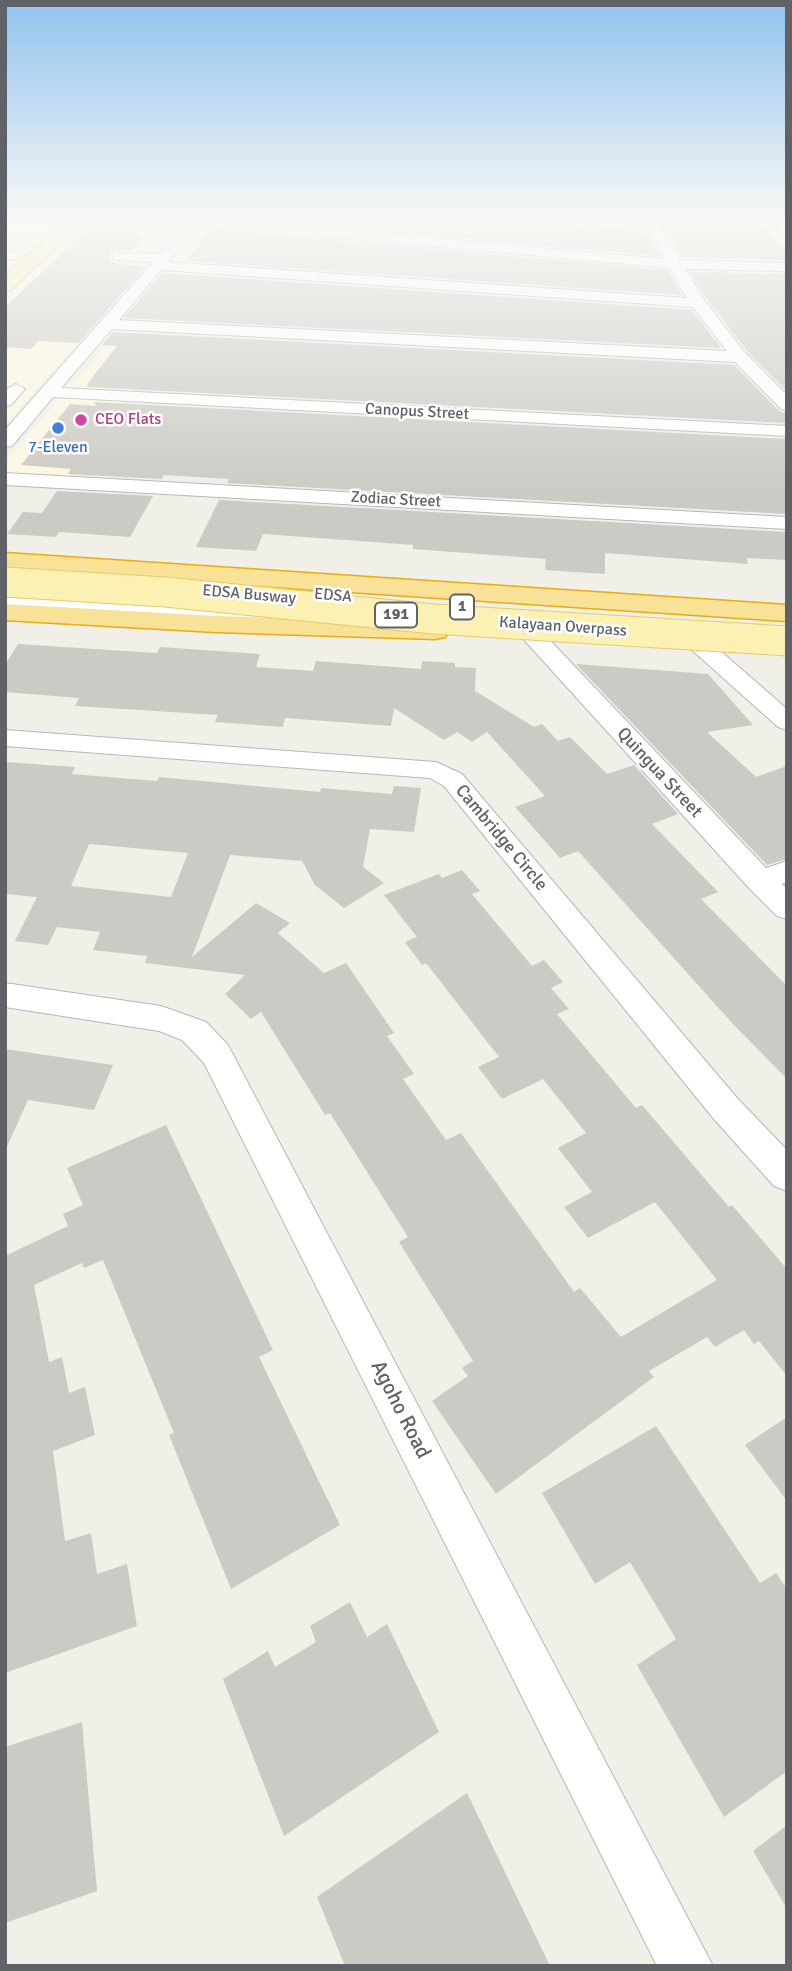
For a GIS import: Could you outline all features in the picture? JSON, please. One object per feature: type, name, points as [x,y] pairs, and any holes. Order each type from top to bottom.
[{"type":"highway","name":"1","points":[[5,552],[787,598]]},
{"type":"highway","points":[[5,561],[787,613]]},
{"type":"highway","name":"EDSA","points":[[5,578],[138,580],[557,614],[787,628]]},
{"type":"highway","points":[[5,597],[227,607],[398,629]]},
{"type":"highway","name":"EDSA","points":[[5,612],[787,650]]},
{"type":"main road","name":"Kalayaan Overpass","points":[[5,569],[166,578],[436,603],[787,628]]},
{"type":"main road","name":"Kalayaan Overpass","points":[[5,578],[433,619],[787,641]]},
{"type":"street","points":[[5,442],[122,309]]},
{"type":"street","points":[[703,309],[740,357],[787,405]]},
{"type":"street","points":[[109,324],[740,357]]},
{"type":"street","name":"Canopus Street","points":[[48,392],[787,431]]},
{"type":"street","name":"Zodiac Street","points":[[5,479],[787,523]]},
{"type":"street","name":"Quingua Street","points":[[534,637],[787,908]]},
{"type":"street","points":[[701,646],[787,722]]},
{"type":"street","name":"Cambridge Circle","points":[[5,738],[436,770],[453,780],[724,1108],[787,1175]]},
{"type":"street","points":[[759,881],[787,870]]},
{"type":"street","name":"Agoho Road","points":[[5,995],[161,1019],[194,1031],[216,1054],[686,1966]]},
{"type":"shaded area","points":[[5,309],[107,309],[5,425]]},
{"type":"shaded area","points":[[138,309],[193,309],[155,357],[69,477],[5,473],[5,461]]},
{"type":"building","points":[[5,309],[108,309],[78,343],[38,341],[31,349],[5,347]]},
{"type":"building","points":[[132,309],[677,309],[692,310],[721,348],[124,318]]},
{"type":"building","points":[[715,309],[787,309],[787,391],[748,352]]},
{"type":"building","points":[[113,332],[734,365],[779,411],[787,413],[787,423],[88,387],[87,384],[117,346],[102,345]]},
{"type":"building","points":[[94,402],[787,439],[787,514],[227,483],[229,479],[164,475],[162,479],[68,474],[71,469],[21,465],[70,404],[96,406]]},
{"type":"building","points":[[57,491],[153,496],[130,537],[59,532],[56,537],[7,534],[23,512],[42,513]]},
{"type":"building","points":[[219,500],[787,532],[787,560],[747,558],[748,564],[605,553],[605,574],[545,570],[546,559],[413,549],[413,545],[263,534],[256,551],[196,547]]},
{"type":"building","points":[[18,644],[157,653],[160,647],[260,654],[256,667],[313,671],[316,661],[421,669],[422,661],[455,663],[455,667],[476,668],[475,691],[534,727],[542,724],[558,741],[570,737],[607,774],[634,765],[678,814],[652,824],[718,892],[701,899],[787,986],[787,1079],[732,1023],[578,851],[560,858],[515,807],[545,796],[487,732],[472,742],[457,732],[444,740],[394,708],[391,726],[285,718],[283,727],[215,722],[218,715],[75,706],[79,698],[5,692],[5,665]]},
{"type":"building","points":[[576,664],[708,674],[753,725],[707,732],[756,777],[787,766],[787,859],[767,865]]},
{"type":"building","points":[[5,762],[75,767],[72,774],[157,781],[159,777],[320,792],[321,788],[392,794],[394,786],[421,788],[414,832],[370,829],[363,867],[384,883],[344,908],[315,885],[302,861],[230,855],[192,957],[256,903],[290,923],[278,933],[324,973],[346,963],[394,1033],[387,1036],[414,1074],[403,1079],[446,1140],[461,1133],[574,1292],[580,1288],[621,1337],[717,1280],[655,1202],[588,1238],[564,1207],[592,1192],[558,1148],[586,1133],[543,1079],[502,1099],[478,1067],[499,1057],[426,963],[422,965],[405,942],[417,937],[384,895],[439,874],[442,878],[462,870],[480,891],[472,894],[532,966],[544,960],[563,982],[551,988],[569,1009],[557,1014],[636,1108],[642,1105],[729,1207],[732,1205],[787,1269],[787,1376],[759,1341],[754,1344],[744,1330],[715,1347],[707,1337],[649,1371],[654,1377],[496,1494],[432,1401],[468,1376],[462,1368],[473,1361],[399,1242],[408,1237],[330,1113],[325,1115],[261,1012],[251,1019],[225,994],[245,975],[145,963],[147,956],[93,950],[100,932],[57,927],[48,945],[15,941],[37,897],[5,894]],"holes":[[[89,844],[188,853],[171,897],[71,886]]]},
{"type":"building","points":[[5,1049],[113,1065],[94,1110],[28,1100],[5,1151]]},
{"type":"building","points":[[166,1125],[273,1350],[259,1357],[340,1525],[231,1589],[169,1435],[174,1433],[103,1260],[84,1268],[82,1263],[34,1285],[49,1362],[62,1357],[69,1393],[85,1387],[95,1435],[53,1451],[65,1541],[91,1533],[97,1574],[127,1564],[137,1626],[5,1673],[5,1256],[68,1226],[63,1214],[83,1205],[67,1168]]},
{"type":"building","points":[[787,1417],[787,1501],[745,1445]]},
{"type":"building","points":[[656,1426],[760,1583],[776,1573],[787,1589],[787,1771],[724,1817],[637,1665],[676,1639],[630,1562],[595,1584],[542,1493]]},
{"type":"building","points":[[350,1602],[367,1637],[387,1624],[439,1732],[284,1836],[223,1679],[268,1651],[275,1667],[316,1642],[310,1626]]},
{"type":"building","points":[[82,1722],[97,1891],[5,1923],[5,1747]]},
{"type":"building","points":[[467,1793],[550,1966],[345,1966],[317,1897]]},
{"type":"building","points":[[787,1825],[787,1909],[753,1851]]},
{"type":"place","name":"CEO Flats","points":[[81,420]]},
{"type":"place","name":"7-Eleven","points":[[58,428]]}]
